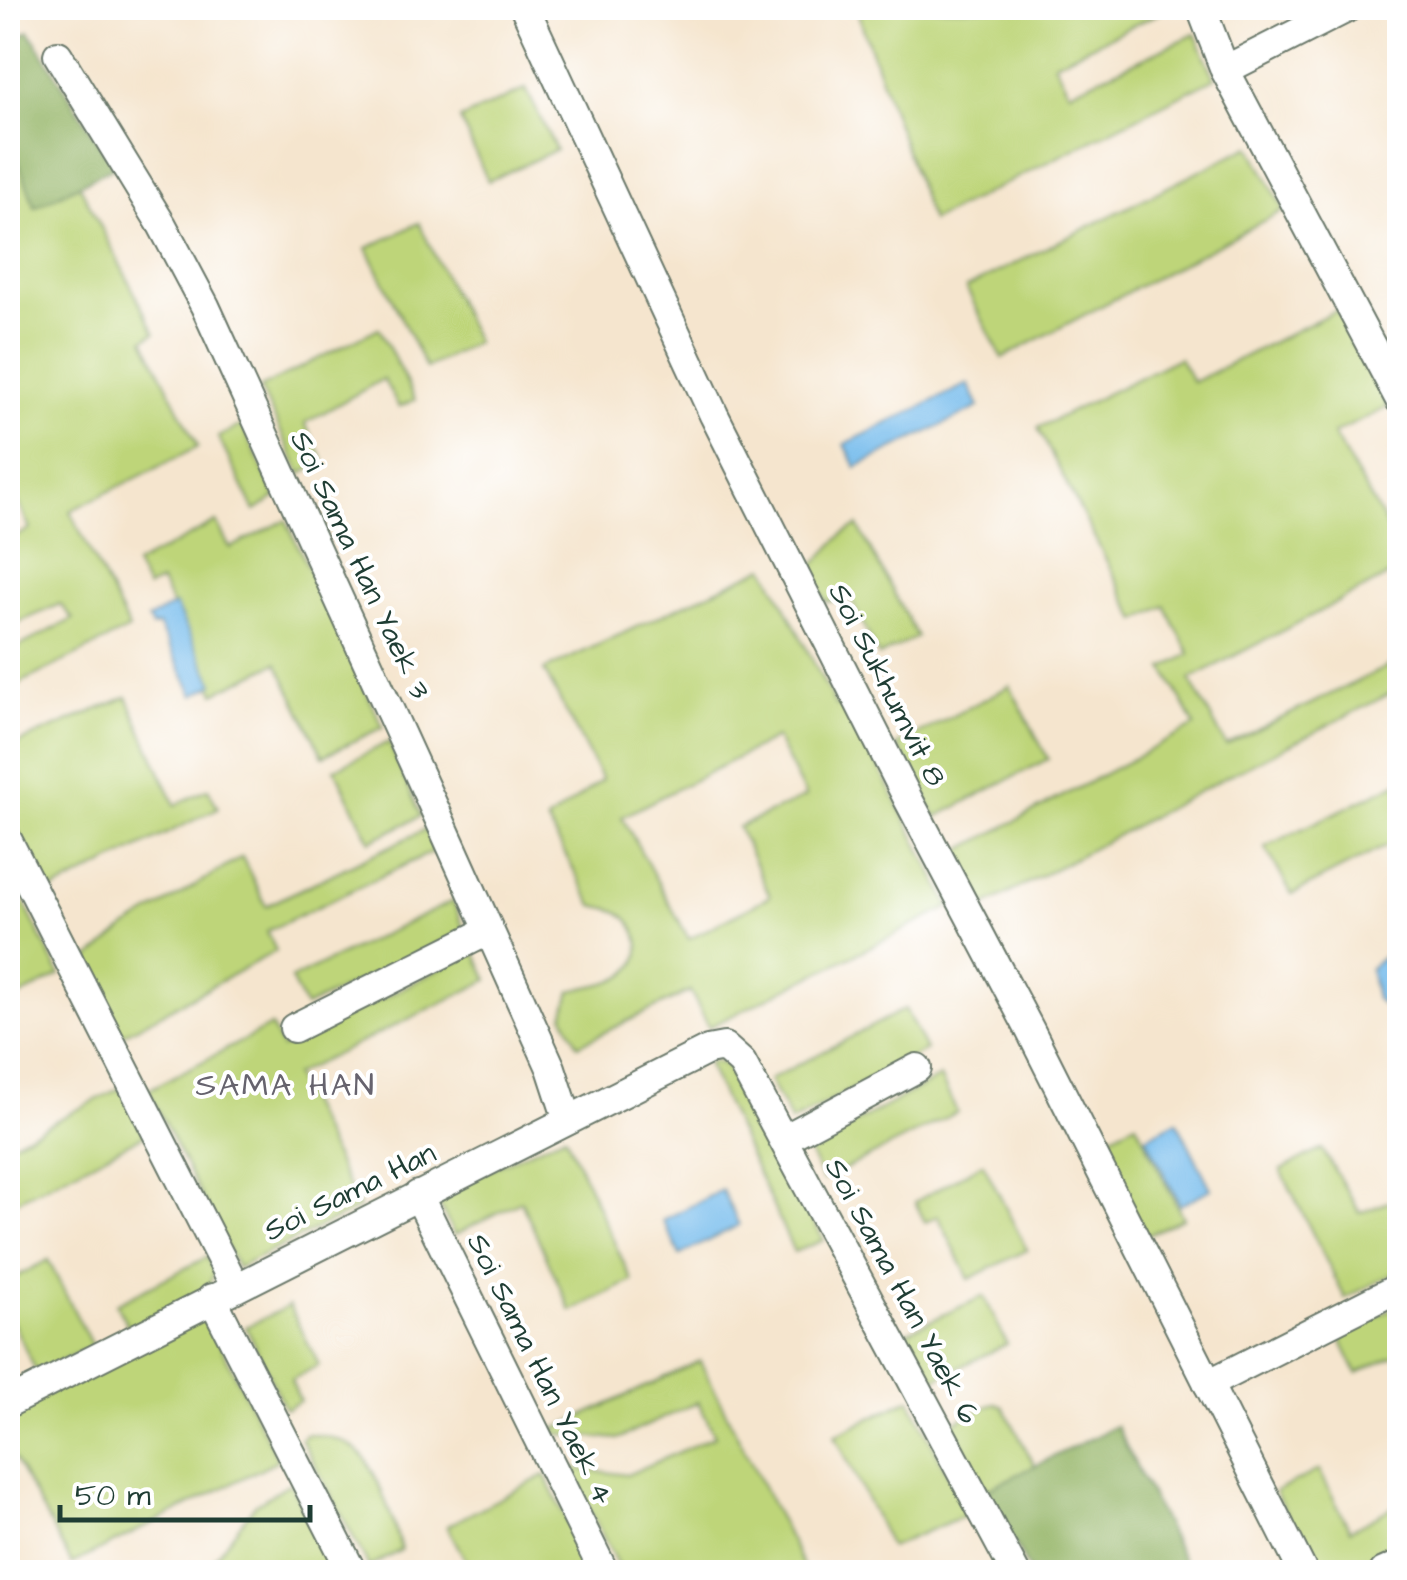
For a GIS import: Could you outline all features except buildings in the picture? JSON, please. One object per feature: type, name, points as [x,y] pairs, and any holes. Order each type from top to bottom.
[{"type":"street","name":"Soi Sukhumvit 8","points":[[525,8],[714,415],[1303,1572]]},
{"type":"street","points":[[1201,8],[1225,70],[1399,399]]},
{"type":"street","points":[[1225,70],[1347,8]]},
{"type":"street","name":"Soi Sama Han Yaek 3","points":[[58,55],[162,225],[205,306],[409,750],[550,1068],[568,1120]]},
{"type":"street","points":[[8,841],[352,1572]]},
{"type":"street","points":[[294,1028],[488,932]]},
{"type":"street","name":"Soi Sama Han","points":[[8,1403],[708,1050],[724,1048]]},
{"type":"street","name":"Soi Sama Han Yaek 6","points":[[724,1048],[742,1063],[1015,1572]]},
{"type":"street","points":[[784,1139],[917,1068]]},
{"type":"street","name":"Soi Sama Han Yaek 4","points":[[418,1195],[604,1572]]},
{"type":"street","points":[[1208,1384],[1400,1287]]},
{"type":"street","points":[[1384,1572],[1400,1565]]},
{"type":"green space","points":[[856,8],[1170,8],[1054,63],[1069,92],[1195,34],[1215,78],[931,221]]},
{"type":"green space","points":[[29,31],[114,167],[35,207],[15,153],[8,149],[8,41]]},
{"type":"green space","points":[[526,89],[556,150],[488,181],[460,119]]},
{"type":"green space","points":[[1250,146],[1284,210],[1002,358],[966,288]]},
{"type":"green space","points":[[8,149],[79,184],[155,333],[144,339],[198,447],[70,511],[129,629],[8,689],[8,652],[73,619],[60,604],[8,627],[8,541],[30,529],[8,480]]},
{"type":"green space","points":[[419,223],[476,342],[426,368],[367,248]]},
{"type":"green space","points":[[1337,310],[1388,407],[1333,434],[1399,547],[1399,570],[1190,679],[1226,745],[1399,661],[1399,689],[983,907],[955,853],[1195,726],[1164,668],[1190,654],[1165,606],[1137,620],[1038,428],[1179,358],[1193,382]]},
{"type":"green space","points":[[379,328],[415,400],[399,407],[383,379],[305,423],[324,461],[301,474],[260,388]]},
{"type":"green space","points":[[242,425],[276,497],[255,511],[218,437]]},
{"type":"green space","points":[[286,520],[383,727],[323,756],[277,663],[215,693],[161,582],[147,588],[135,565],[216,522],[230,548]]},
{"type":"green space","points":[[858,526],[917,637],[879,656],[851,599],[826,602],[810,569],[843,534]]},
{"type":"green space","points":[[765,567],[836,706],[846,701],[950,907],[709,1027],[690,991],[578,1045],[564,1016],[571,991],[624,975],[635,963],[639,946],[634,929],[623,915],[593,905],[547,821],[602,780],[544,670]],"holes":[[[776,738],[806,797],[738,827],[770,896],[689,939],[622,817]]]},
{"type":"green space","points":[[1010,686],[1048,759],[936,817],[897,745]]},
{"type":"green space","points":[[127,697],[175,805],[208,789],[218,808],[48,893],[8,812],[8,747]]},
{"type":"green space","points":[[389,742],[421,816],[370,841],[335,769]]},
{"type":"green space","points":[[1399,782],[1399,839],[1292,894],[1265,847]]},
{"type":"green space","points":[[426,829],[434,851],[267,931],[276,951],[120,1036],[84,963],[127,927],[242,857],[266,906]]},
{"type":"green space","points":[[8,871],[60,975],[8,1003]]},
{"type":"green space","points":[[453,901],[465,931],[305,1007],[291,979]]},
{"type":"green space","points":[[475,952],[488,980],[294,1075],[359,1208],[237,1268],[148,1090],[271,1026],[282,1048]]},
{"type":"green space","points":[[905,1009],[926,1050],[791,1122],[769,1080]]},
{"type":"green space","points":[[707,1063],[725,1064],[824,1240],[794,1252]]},
{"type":"green space","points":[[940,1077],[957,1112],[823,1180],[807,1149]]},
{"type":"green space","points":[[120,1088],[146,1134],[8,1205],[8,1145]]},
{"type":"green space","points":[[1136,1123],[1183,1218],[1145,1236],[1096,1143]]},
{"type":"green space","points":[[565,1135],[632,1281],[571,1311],[521,1201],[454,1235],[439,1204],[446,1189]]},
{"type":"green space","points":[[1322,1149],[1360,1213],[1399,1198],[1399,1271],[1345,1298],[1281,1170]]},
{"type":"green space","points":[[983,1163],[1027,1250],[969,1279],[938,1216],[925,1222],[915,1202]]},
{"type":"green space","points":[[207,1257],[214,1272],[208,1288],[129,1328],[116,1304]]},
{"type":"green space","points":[[48,1260],[92,1346],[37,1373],[8,1313],[8,1281]]},
{"type":"green space","points":[[984,1296],[1007,1344],[929,1382],[904,1333]]},
{"type":"green space","points":[[1399,1305],[1399,1354],[1357,1373],[1339,1336]]},
{"type":"green space","points":[[289,1306],[319,1365],[291,1380],[300,1401],[285,1409],[246,1327]]},
{"type":"green space","points":[[204,1313],[278,1460],[72,1564],[8,1447],[8,1414]]},
{"type":"green space","points":[[700,1361],[806,1572],[621,1572],[568,1467],[627,1475],[715,1436],[698,1402],[618,1439],[547,1433]]},
{"type":"green space","points":[[910,1399],[968,1514],[890,1547],[835,1435]]},
{"type":"green space","points":[[994,1403],[1003,1406],[1035,1466],[986,1490],[951,1424]]},
{"type":"green space","points":[[1116,1426],[1189,1572],[1030,1572],[986,1490]]},
{"type":"green space","points":[[307,1434],[342,1442],[355,1448],[366,1461],[385,1499],[401,1550],[369,1567],[301,1439]]},
{"type":"green space","points":[[1319,1470],[1350,1530],[1399,1504],[1399,1550],[1356,1572],[1316,1572],[1275,1492]]},
{"type":"green space","points":[[545,1475],[592,1572],[472,1572],[447,1526]]},
{"type":"green space","points":[[290,1483],[336,1572],[204,1572],[255,1505]]},
{"type":"water","points":[[968,384],[979,407],[856,467],[845,444]]},
{"type":"water","points":[[175,605],[214,684],[194,695],[158,625],[152,627],[148,619]]},
{"type":"water","points":[[1399,944],[1399,1013],[1395,1014],[1376,999],[1370,968]]},
{"type":"water","points":[[1177,1121],[1211,1189],[1180,1205],[1146,1137]]},
{"type":"water","points":[[722,1190],[739,1225],[680,1255],[663,1220]]},
{"type":"district","name":"SAMA HAN","points":[[286,1085]]}]
